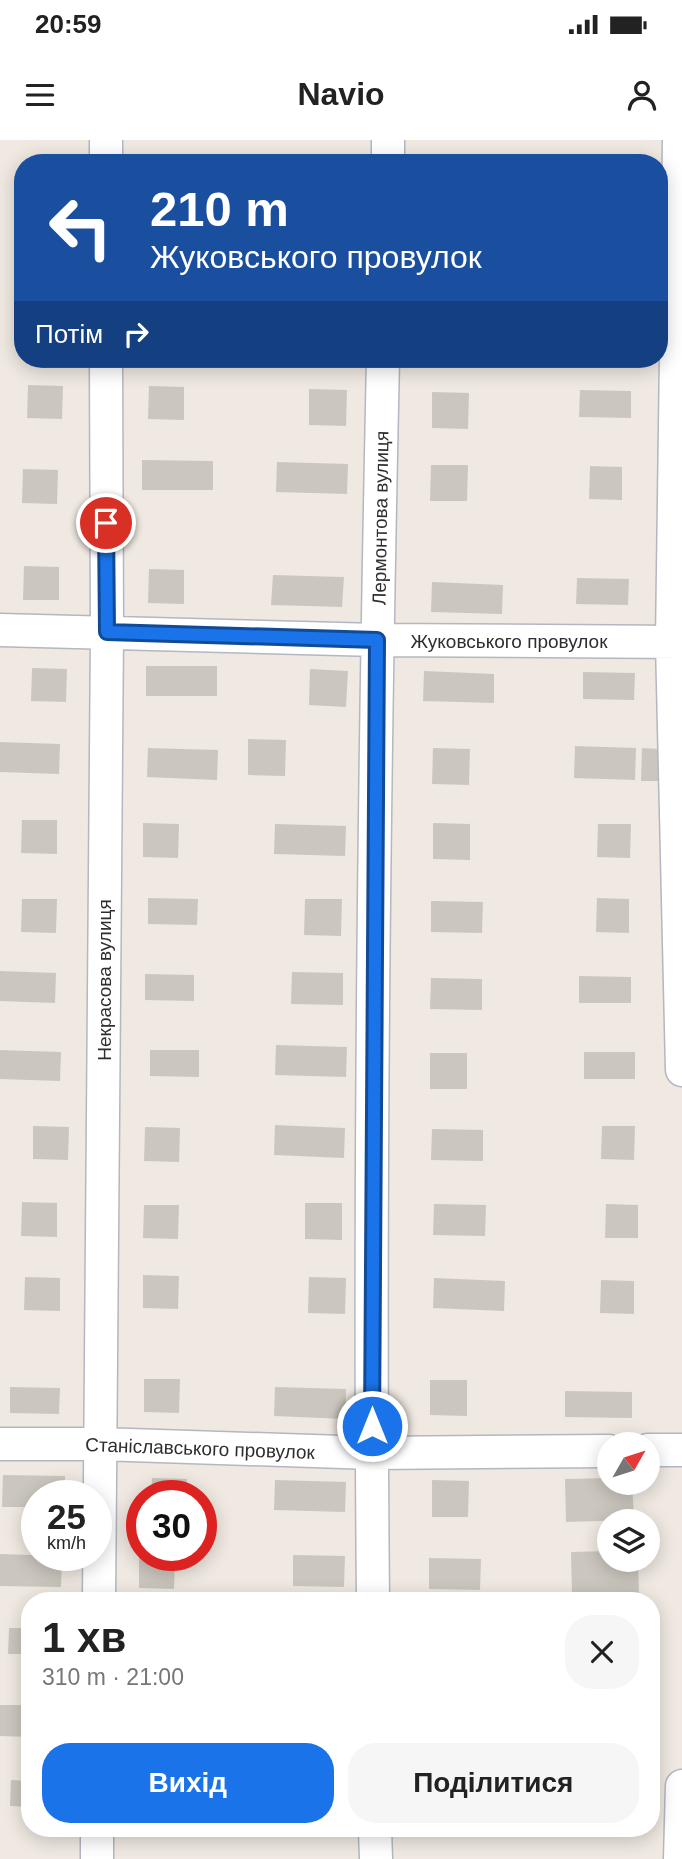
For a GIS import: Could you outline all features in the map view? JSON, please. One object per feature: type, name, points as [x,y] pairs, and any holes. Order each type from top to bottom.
[{"type":"street","points":[[679,140],[677,642],[682,1070]]},
{"type":"street","name":"Некрасова вулиця","points":[[99,1592],[107,632],[106,368]]},
{"type":"street","name":"Лермонтова вулиця","points":[[373,1592],[377,640],[383,368]]},
{"type":"street","name":"Жуковського провулок","points":[[0,630],[377,640],[677,642]]},
{"type":"street","name":"Станіславського провулок","points":[[0,1444],[100,1444],[372,1453],[597,1451]]},
{"type":"street","points":[[660,1450],[682,1450]]},
{"type":"street","points":[[680,1859],[682,1786]]},
{"type":"street","points":[[97,1837],[97,1859]]},
{"type":"street","points":[[375,1837],[376,1859]]},
{"type":"building","points":[[28,385],[63,386],[62,419],[27,418]]},
{"type":"building","points":[[149,386],[184,387],[184,420],[148,419]]},
{"type":"building","points":[[309,389],[347,390],[346,426],[309,425]]},
{"type":"building","points":[[580,390],[631,391],[631,418],[579,417]]},
{"type":"building","points":[[432,392],[469,393],[468,429],[432,428]]},
{"type":"building","points":[[142,460],[213,461],[213,490],[142,490]]},
{"type":"building","points":[[277,462],[348,464],[347,494],[276,492]]},
{"type":"building","points":[[431,465],[468,465],[467,501],[430,501]]},
{"type":"building","points":[[590,466],[622,467],[622,500],[589,499]]},
{"type":"building","points":[[23,469],[58,470],[57,504],[22,503]]},
{"type":"building","points":[[24,566],[59,567],[59,600],[23,600]]},
{"type":"building","points":[[149,569],[184,570],[184,604],[148,603]]},
{"type":"building","points":[[273,575],[344,577],[342,607],[271,605]]},
{"type":"building","points":[[577,578],[629,579],[628,605],[576,604]]},
{"type":"building","points":[[432,582],[503,585],[502,614],[431,612]]},
{"type":"building","points":[[146,666],[217,666],[217,696],[146,696]]},
{"type":"building","points":[[32,668],[67,669],[66,702],[31,701]]},
{"type":"building","points":[[310,669],[348,671],[346,707],[309,705]]},
{"type":"building","points":[[424,671],[494,674],[494,703],[423,701]]},
{"type":"building","points":[[583,672],[635,673],[634,700],[583,699]]},
{"type":"building","points":[[248,739],[286,740],[285,776],[248,775]]},
{"type":"building","points":[[0,742],[60,744],[59,774],[0,772]]},
{"type":"building","points":[[575,746],[636,748],[635,780],[574,778]]},
{"type":"building","points":[[148,748],[218,750],[217,780],[147,777]]},
{"type":"building","points":[[433,748],[470,749],[469,785],[432,784]]},
{"type":"building","points":[[642,748],[660,749],[659,781],[641,781]]},
{"type":"building","points":[[22,820],[57,820],[57,854],[21,853]]},
{"type":"building","points":[[143,823],[179,824],[178,858],[143,857]]},
{"type":"building","points":[[433,823],[470,824],[470,860],[433,859]]},
{"type":"building","points":[[275,824],[346,826],[345,856],[274,854]]},
{"type":"building","points":[[598,824],[631,824],[630,858],[597,857]]},
{"type":"building","points":[[148,898],[198,899],[197,925],[148,924]]},
{"type":"building","points":[[597,898],[629,899],[629,933],[596,932]]},
{"type":"building","points":[[22,899],[57,899],[56,933],[21,932]]},
{"type":"building","points":[[305,899],[342,899],[341,936],[304,935]]},
{"type":"building","points":[[431,901],[483,902],[482,933],[431,932]]},
{"type":"building","points":[[0,971],[56,973],[55,1003],[0,1001]]},
{"type":"building","points":[[292,972],[343,973],[343,1005],[291,1004]]},
{"type":"building","points":[[145,974],[194,975],[194,1001],[145,1000]]},
{"type":"building","points":[[579,976],[631,977],[631,1003],[579,1003]]},
{"type":"building","points":[[431,978],[482,979],[482,1010],[430,1009]]},
{"type":"building","points":[[276,1045],[347,1047],[346,1077],[275,1075]]},
{"type":"building","points":[[0,1050],[61,1052],[60,1081],[0,1079]]},
{"type":"building","points":[[150,1050],[199,1050],[199,1077],[150,1076]]},
{"type":"building","points":[[584,1052],[635,1052],[635,1079],[584,1079]]},
{"type":"building","points":[[430,1053],[467,1053],[467,1089],[430,1089]]},
{"type":"building","points":[[275,1125],[345,1128],[344,1158],[274,1155]]},
{"type":"building","points":[[33,1126],[69,1127],[68,1160],[33,1159]]},
{"type":"building","points":[[602,1126],[635,1126],[634,1160],[601,1159]]},
{"type":"building","points":[[145,1127],[180,1128],[179,1162],[144,1161]]},
{"type":"building","points":[[432,1129],[483,1130],[483,1161],[431,1160]]},
{"type":"building","points":[[22,1202],[57,1203],[57,1237],[21,1236]]},
{"type":"building","points":[[305,1203],[342,1203],[342,1240],[305,1239]]},
{"type":"building","points":[[434,1204],[486,1205],[485,1236],[433,1235]]},
{"type":"building","points":[[606,1204],[638,1205],[638,1238],[605,1238]]},
{"type":"building","points":[[144,1205],[179,1205],[178,1239],[143,1238]]},
{"type":"building","points":[[143,1275],[179,1276],[178,1309],[143,1308]]},
{"type":"building","points":[[25,1277],[60,1278],[60,1311],[24,1310]]},
{"type":"building","points":[[309,1277],[346,1278],[345,1314],[308,1313]]},
{"type":"building","points":[[434,1278],[505,1281],[504,1311],[433,1308]]},
{"type":"building","points":[[601,1280],[634,1281],[634,1314],[600,1313]]},
{"type":"building","points":[[144,1379],[180,1379],[179,1413],[144,1412]]},
{"type":"building","points":[[430,1380],[467,1380],[467,1416],[430,1415]]},
{"type":"building","points":[[10,1387],[60,1388],[59,1414],[10,1413]]},
{"type":"building","points":[[275,1387],[346,1389],[345,1419],[274,1416]]},
{"type":"building","points":[[565,1391],[632,1392],[632,1418],[565,1417]]},
{"type":"building","points":[[3,1475],[65,1476],[65,1480],[21,1480],[21,1507],[2,1507]]},
{"type":"building","points":[[152,1478],[187,1479],[187,1480]]},
{"type":"building","points":[[597,1478],[597,1495],[633,1495],[633,1509],[597,1509],[597,1521],[566,1522],[565,1479]]},
{"type":"building","points":[[275,1480],[346,1482],[345,1512],[274,1510]]},
{"type":"building","points":[[432,1480],[469,1481],[468,1517],[432,1517]]},
{"type":"building","points":[[597,1551],[597,1572],[638,1572],[639,1592],[572,1592],[571,1552]]},
{"type":"building","points":[[0,1554],[21,1555],[21,1571],[62,1571],[61,1587],[0,1586]]},
{"type":"building","points":[[293,1555],[345,1556],[344,1587],[293,1586]]},
{"type":"building","points":[[429,1558],[481,1559],[480,1590],[429,1589]]},
{"type":"building","points":[[139,1571],[175,1571],[174,1589],[139,1588]]},
{"type":"building","points":[[9,1628],[21,1628],[21,1654],[8,1654]]},
{"type":"building","points":[[0,1705],[21,1705],[21,1737],[0,1736]]},
{"type":"building","points":[[11,1780],[21,1781],[21,1807],[10,1806]]},
{"type":"route","points":[[106,523],[107,632],[377,640],[372,1426]]}]
